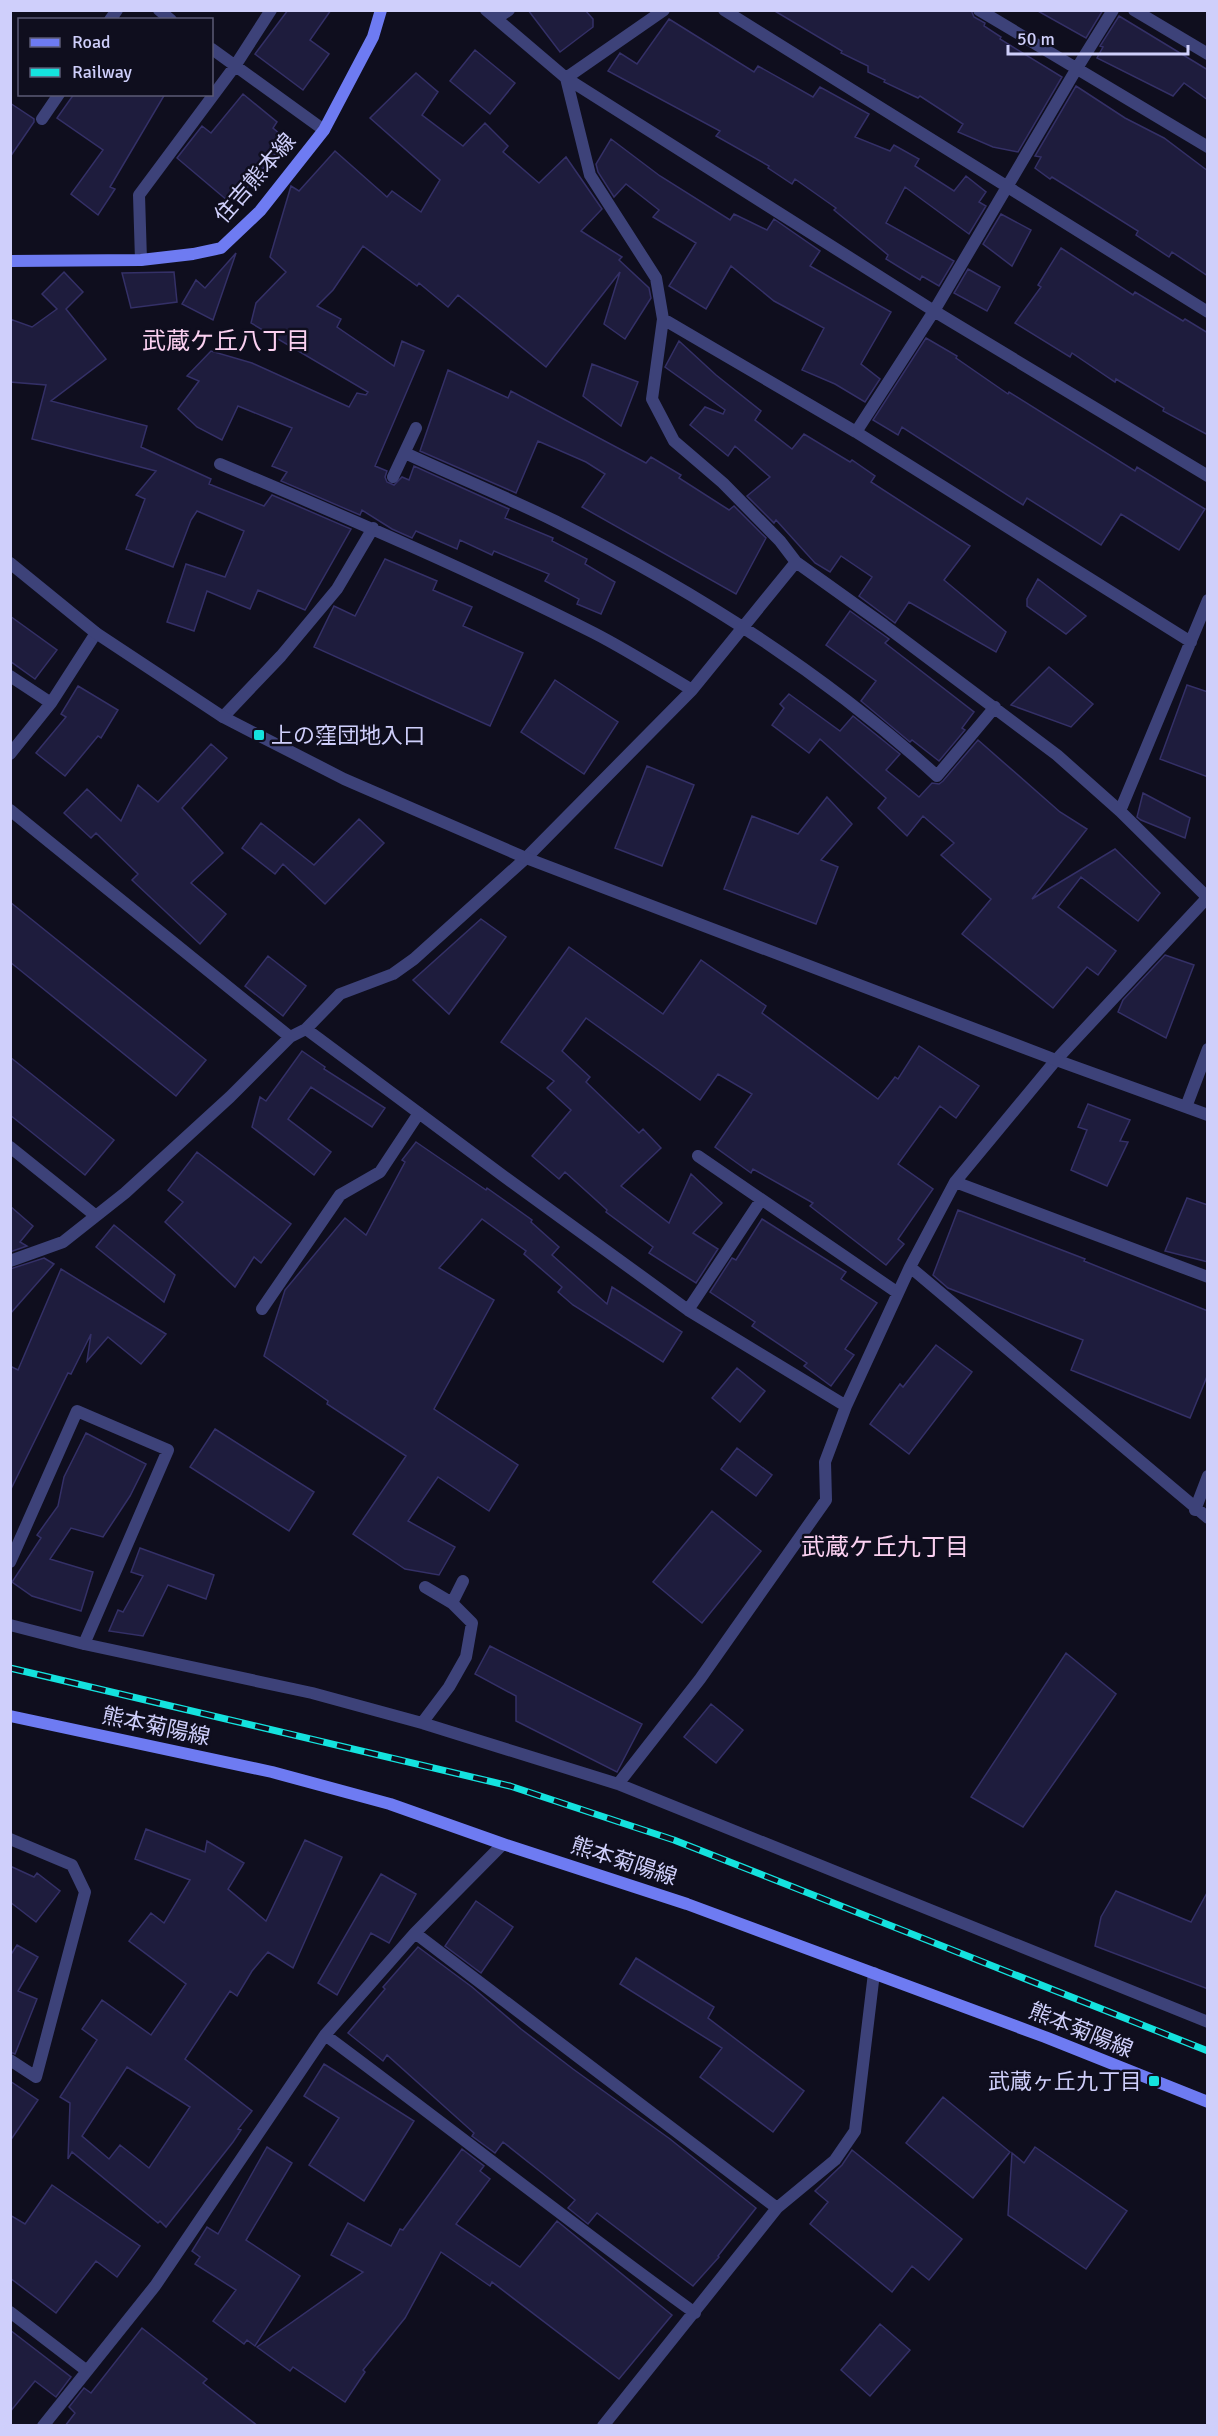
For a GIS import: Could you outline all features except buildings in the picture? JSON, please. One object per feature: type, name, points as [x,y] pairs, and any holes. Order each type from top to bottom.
[{"type":"main road","name":"住吉熊本線","points":[[10,261],[141,260],[193,254],[220,248],[260,211],[324,130],[373,37],[381,10]]},
{"type":"main road","name":"熊本菊陽線","points":[[10,1716],[272,1772],[390,1804],[503,1844],[687,1904],[874,1973],[1208,2102]]},
{"type":"street","points":[[213,96],[271,10]]},
{"type":"street","points":[[486,10],[566,78],[934,311],[1208,476]]},
{"type":"street","points":[[497,18],[509,10]]},
{"type":"street","points":[[566,78],[664,10]]},
{"type":"street","points":[[724,10],[1208,312]]},
{"type":"street","points":[[978,10],[1208,147]]},
{"type":"street","points":[[856,432],[934,311],[1113,10]]},
{"type":"street","points":[[1134,10],[1208,54]]},
{"type":"street","points":[[213,50],[324,130]]},
{"type":"street","points":[[566,78],[590,174],[656,279],[663,319],[652,399],[674,441],[723,483],[780,541],[796,562],[1057,755],[1120,811],[1207,898],[1056,1060],[955,1182],[910,1267],[846,1406],[825,1462],[826,1500],[699,1678],[618,1784]]},
{"type":"street","points":[[42,119],[57,96]]},
{"type":"street","points":[[141,260],[139,195],[213,96]]},
{"type":"street","points":[[663,319],[856,432],[1191,642]]},
{"type":"street","points":[[393,477],[416,428]]},
{"type":"street","points":[[405,453],[555,521],[669,582],[743,628],[855,705],[937,776],[995,707]]},
{"type":"street","points":[[220,464],[373,528],[595,634],[692,690]]},
{"type":"street","points":[[223,717],[281,656],[337,589],[373,528]]},
{"type":"street","points":[[10,1261],[63,1242],[125,1193],[230,1097],[290,1037],[306,1029],[340,994],[393,974],[414,959],[526,858],[692,690],[796,562]]},
{"type":"street","points":[[10,563],[96,633],[223,717],[344,779],[526,858],[1056,1060],[1208,1115]]},
{"type":"street","points":[[1120,811],[1208,600]]},
{"type":"street","points":[[10,754],[51,703],[96,633]]},
{"type":"street","points":[[10,676],[51,703]]},
{"type":"street","points":[[10,810],[290,1037]]},
{"type":"street","points":[[306,1029],[688,1310],[846,1406]]},
{"type":"street","points":[[1186,1107],[1208,1049]]},
{"type":"street","points":[[262,1309],[340,1195],[380,1172],[419,1113]]},
{"type":"street","points":[[10,1147],[96,1216]]},
{"type":"street","points":[[698,1156],[898,1293]]},
{"type":"street","points":[[955,1182],[1208,1277]]},
{"type":"street","points":[[688,1310],[761,1200]]},
{"type":"street","points":[[910,1267],[1208,1518]]},
{"type":"street","points":[[10,1562],[77,1411],[168,1450],[84,1644]]},
{"type":"street","points":[[1196,1510],[1208,1476]]},
{"type":"street","points":[[452,1603],[463,1581]]},
{"type":"street","points":[[422,1723],[449,1687],[466,1658],[472,1623],[452,1603],[426,1587]]},
{"type":"street","points":[[10,1625],[84,1644],[312,1693],[422,1723],[618,1784],[1208,2022]]},
{"type":"street","points":[[10,1839],[72,1865],[85,1892],[36,2077],[10,2060]]},
{"type":"street","points":[[43,2426],[155,2286],[325,2036],[415,1933],[503,1844]]},
{"type":"street","points":[[415,1933],[777,2208]]},
{"type":"street","points":[[603,2426],[777,2208],[835,2160],[855,2131],[874,1973]]},
{"type":"street","points":[[325,2036],[451,2128],[605,2248],[695,2313]]},
{"type":"street","points":[[10,2312],[87,2371]]},
{"type":"railway","points":[[10,1668],[510,1786],[674,1840],[1208,2051]]},
{"type":"place","name":"上の窪団地入口","points":[[259,735]]},
{"type":"place","name":"武蔵ヶ丘九丁目","points":[[1154,2081]]},
{"type":"district","name":"武蔵ケ丘八丁目","points":[[226,341]]},
{"type":"district","name":"武蔵ケ丘九丁目","points":[[885,1547]]}]
